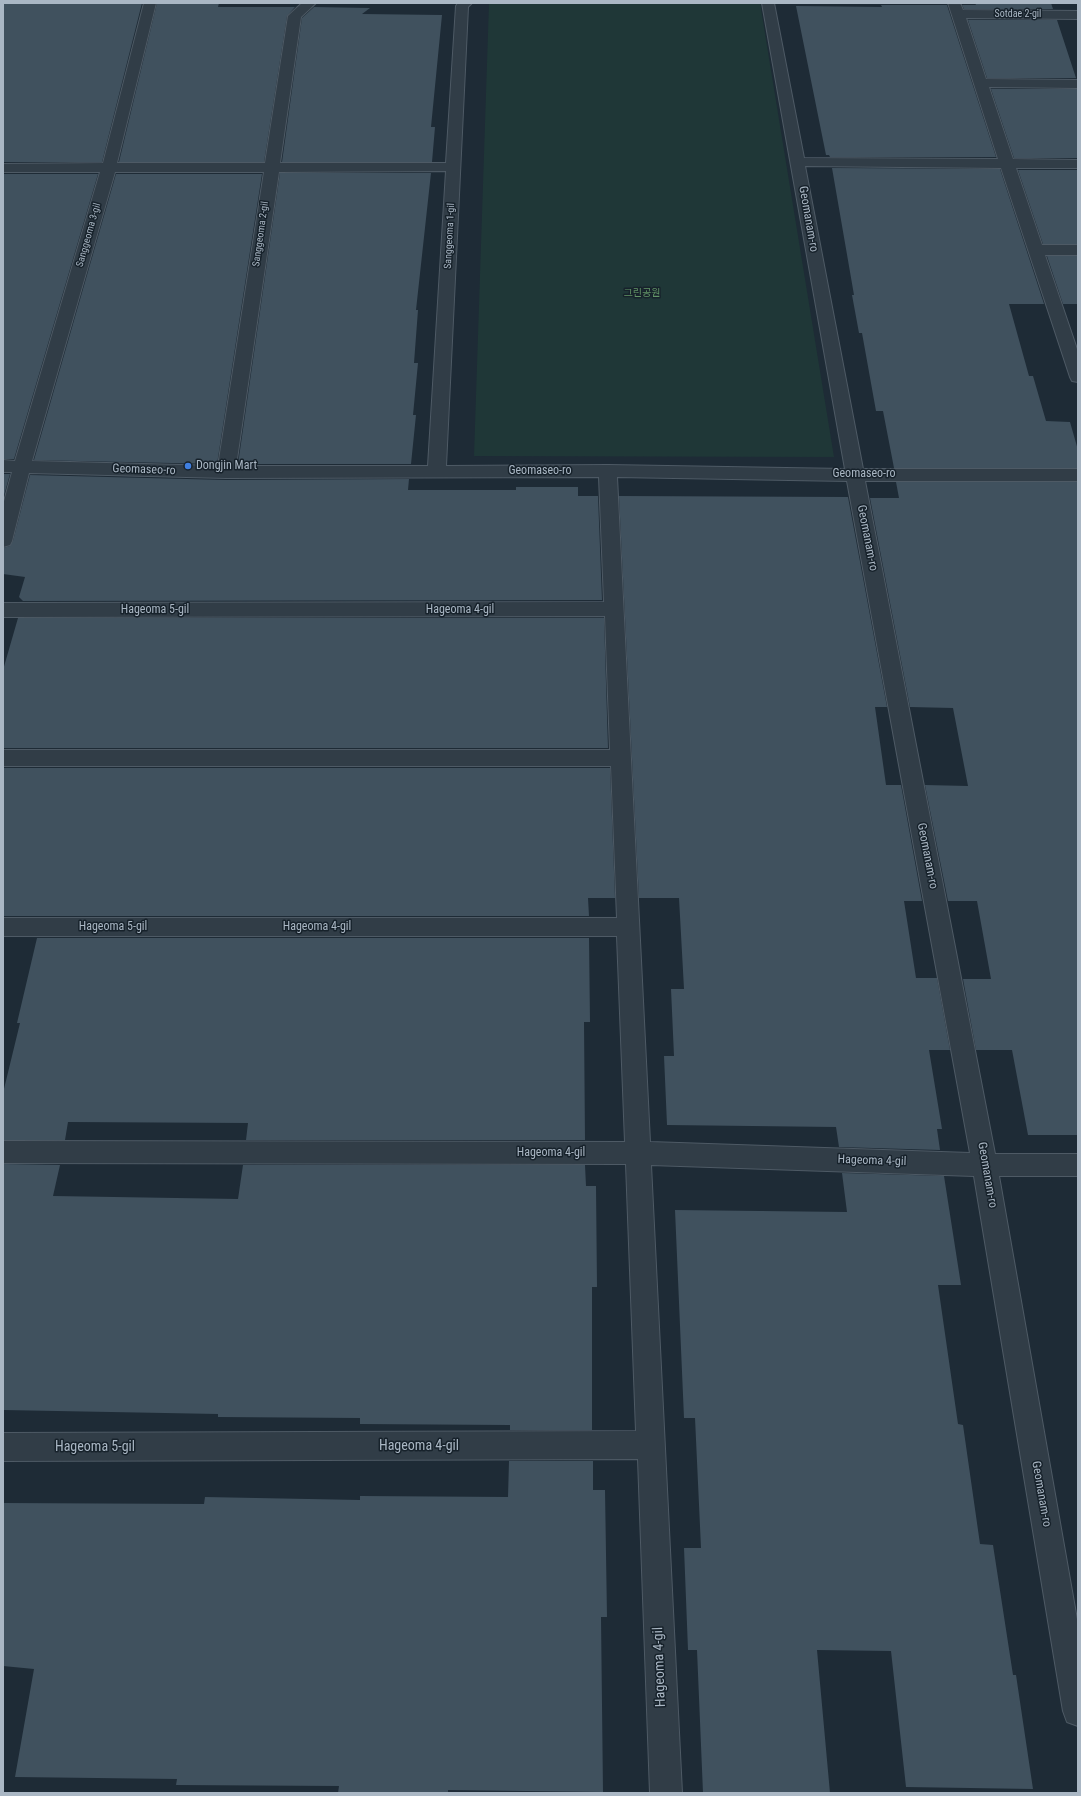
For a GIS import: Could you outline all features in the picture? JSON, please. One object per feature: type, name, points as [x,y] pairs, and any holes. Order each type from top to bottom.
[{"type":"street","name":"Sanggeoma 3-gil","points":[[22,466],[109,168],[150,3]]},
{"type":"street","name":"Sanggeoma 2-gil","points":[[226,472],[295,16],[310,3]]},
{"type":"street","name":"Sanggeoma 1-gil","points":[[437,472],[462,6],[466,3]]},
{"type":"street","name":"Geomanam-ro","points":[[768,3],[854,475],[985,1165],[1078,1711]]},
{"type":"street","name":"Sotdae 2-gil","points":[[1078,14],[956,9],[1036,250],[1074,354],[1078,377]]},
{"type":"street","points":[[981,83],[1078,84]]},
{"type":"street","points":[[798,162],[1008,165],[1078,164]]},
{"type":"street","points":[[3,168],[454,167]]},
{"type":"street","points":[[1036,250],[1078,250]]},
{"type":"street","name":"Geomaseo-ro","points":[[3,466],[226,472],[608,472],[854,475],[1078,475]]},
{"type":"street","points":[[3,541],[22,466]]},
{"type":"street","name":"Hageoma 4-gil","points":[[608,472],[666,1793]]},
{"type":"street","name":"Hageoma 4-gil","points":[[306,610],[614,609]]},
{"type":"street","name":"Hageoma 5-gil","points":[[3,610],[306,610]]},
{"type":"street","points":[[3,758],[621,758]]},
{"type":"street","name":"Hageoma 5-gil","points":[[3,927],[271,927]]},
{"type":"street","name":"Hageoma 4-gil","points":[[271,927],[628,927]]},
{"type":"street","name":"Hageoma 4-gil","points":[[3,1152],[638,1153],[985,1165],[1078,1164]]},
{"type":"street","name":"Hageoma 4-gil","points":[[187,1447],[651,1445]]},
{"type":"street","name":"Hageoma 5-gil","points":[[3,1446],[187,1447]]},
{"type":"green space","name":"그린공원","points":[[489,3],[760,3],[834,457],[474,456]]},
{"type":"building","points":[[3,3],[142,3],[102,162],[3,162]]},
{"type":"building","points":[[157,3],[219,3],[218,7],[295,7],[287,16],[264,162],[119,162]]},
{"type":"building","points":[[975,3],[1051,3],[1053,9],[964,9],[962,5],[976,5]]},
{"type":"building","points":[[881,5],[947,5],[996,157],[830,157],[829,155],[826,155],[796,6],[882,7]]},
{"type":"building","points":[[314,7],[370,8],[362,14],[442,15],[431,127],[435,127],[432,162],[282,162],[302,18]]},
{"type":"building","points":[[968,20],[1057,20],[1076,78],[987,78]]},
{"type":"building","points":[[991,89],[1078,89],[1078,158],[1014,158]]},
{"type":"building","points":[[832,168],[1000,169],[1044,304],[1009,304],[1029,376],[1033,376],[1046,421],[1070,422],[1078,450],[1078,468],[894,468],[883,411],[876,411],[862,333],[859,333],[852,295],[854,295]]},
{"type":"building","points":[[1018,170],[1078,170],[1078,244],[1043,244]]},
{"type":"building","points":[[280,173],[431,173],[416,310],[418,310],[414,363],[418,363],[413,415],[416,415],[411,464],[238,464]]},
{"type":"building","points":[[3,174],[98,174],[14,459],[3,459]]},
{"type":"building","points":[[116,174],[262,174],[217,464],[34,460]]},
{"type":"building","points":[[1047,256],[1078,256],[1078,304],[1063,304]]},
{"type":"building","points":[[3,474],[10,474],[3,499]]},
{"type":"building","points":[[30,475],[226,480],[409,479],[408,490],[516,490],[516,487],[578,487],[578,496],[598,496],[602,600],[23,601],[19,597],[25,577],[3,574],[3,548],[10,546],[13,541]]},
{"type":"building","points":[[896,482],[1078,482],[1078,1135],[1028,1135],[1012,1050],[976,1050],[963,979],[991,979],[977,901],[948,901],[925,785],[968,786],[953,708],[910,707],[870,498],[899,498]]},
{"type":"building","points":[[619,496],[848,497],[887,707],[875,707],[886,785],[901,785],[922,901],[904,901],[916,978],[937,978],[950,1050],[929,1050],[942,1129],[937,1129],[940,1150],[839,1147],[836,1127],[667,1125],[664,1056],[674,1056],[671,989],[684,989],[679,898],[639,898]]},
{"type":"building","points":[[18,618],[604,618],[608,748],[3,748],[3,670]]},
{"type":"building","points":[[3,768],[610,768],[615,898],[588,898],[589,916],[3,916]]},
{"type":"building","points":[[37,938],[589,938],[590,1022],[584,1022],[585,1140],[246,1140],[248,1123],[68,1122],[65,1140],[3,1140],[3,1093],[20,1023],[17,1023]]},
{"type":"building","points":[[3,1164],[60,1165],[53,1196],[238,1199],[243,1165],[585,1165],[586,1186],[596,1186],[597,1287],[592,1287],[592,1430],[510,1430],[510,1425],[360,1424],[360,1418],[218,1417],[218,1414],[3,1410]]},
{"type":"building","points":[[842,1173],[944,1176],[961,1285],[938,1285],[958,1424],[963,1425],[980,1544],[993,1545],[1013,1675],[1016,1675],[1033,1789],[906,1787],[891,1651],[817,1650],[830,1793],[703,1793],[697,1650],[688,1650],[684,1548],[701,1548],[695,1418],[684,1418],[675,1210],[847,1212]]},
{"type":"building","points":[[509,1461],[593,1461],[593,1490],[605,1490],[607,1617],[601,1617],[603,1792],[448,1790],[448,1793],[338,1793],[339,1786],[176,1785],[177,1779],[15,1777],[34,1669],[3,1666],[3,1503],[204,1504],[205,1497],[360,1500],[360,1496],[508,1497]]},
{"type":"place","name":"Dongjin Mart","points":[[188,466]]}]
